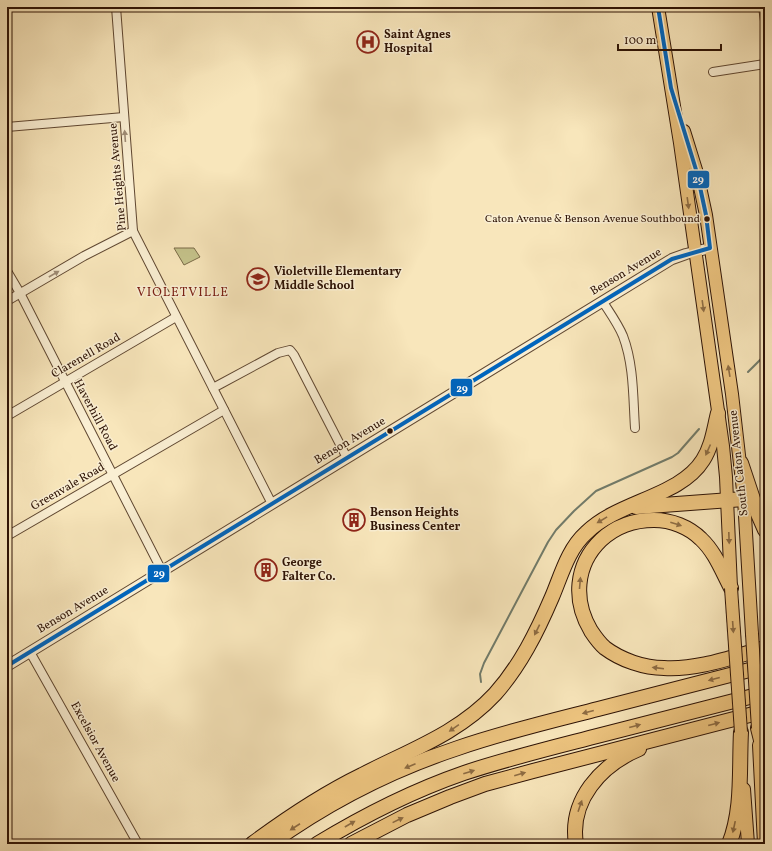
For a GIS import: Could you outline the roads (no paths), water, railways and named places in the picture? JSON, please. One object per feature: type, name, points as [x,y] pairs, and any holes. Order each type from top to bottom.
[{"type":"highway","points":[[252,844],[317,799],[363,774],[434,740],[448,732],[479,709],[494,694],[521,660],[544,614],[575,545],[585,533],[598,523],[622,509],[671,488],[695,471],[709,449],[718,413]]},
{"type":"highway","points":[[741,463],[765,530]]},
{"type":"highway","points":[[622,509],[744,499]]},
{"type":"highway","points":[[731,588],[712,553],[700,538],[682,526],[658,520],[632,522],[617,528],[606,536],[595,546],[588,557],[583,567],[579,586],[581,611],[595,637],[604,647],[631,662],[663,668],[680,668],[702,665],[765,648]]},
{"type":"highway","points":[[270,844],[300,824],[345,798],[390,775],[450,750],[522,729],[765,666]]},
{"type":"highway","points":[[317,844],[378,810],[423,789],[463,774],[528,754],[765,693]]},
{"type":"highway","points":[[351,844],[407,815],[485,784],[765,711]]},
{"type":"highway","points":[[758,728],[765,756]]},
{"type":"highway","points":[[729,844],[736,816],[741,732]]},
{"type":"highway","points":[[576,844],[575,818],[580,802],[589,787],[616,761],[634,751],[676,734]]},
{"type":"main road","name":"South Caton Avenue","points":[[658,7],[695,251],[724,461],[748,844]]},
{"type":"main road","name":"South Caton Avenue","points":[[671,88],[697,173],[706,215],[741,463],[764,844]]},
{"type":"street","name":"Pine Heights Avenue","points":[[116,7],[133,231],[272,504]]},
{"type":"street","points":[[763,7],[765,21]]},
{"type":"street","points":[[713,72],[765,64]]},
{"type":"street","points":[[7,127],[124,117]]},
{"type":"street","points":[[7,300],[84,256],[133,231]]},
{"type":"street","name":"Benson Avenue","points":[[7,666],[672,259],[695,251],[710,248]]},
{"type":"street","name":"Haverhill Road","points":[[7,271],[20,293],[162,571]]},
{"type":"street","points":[[603,302],[618,327],[625,343],[633,393],[635,428]]},
{"type":"street","name":"Clarenell Road","points":[[7,416],[176,317]]},
{"type":"street","points":[[213,388],[278,353],[290,350],[294,355],[347,458]]},
{"type":"street","name":"Greenvale Road","points":[[7,536],[224,410]]},
{"type":"street","name":"Excelsior Avenue","points":[[30,652],[138,844]]},
{"type":"waterway","points":[[748,372],[765,355]]},
{"type":"waterway","points":[[481,682],[480,674],[484,663],[548,542],[556,530],[596,491],[672,457],[678,453],[699,429]]},
{"type":"place","name":"Saint Agnes Hospital","points":[[368,42]]},
{"type":"place","name":"Caton Avenue & Benson Avenue Southbound","points":[[707,219]]},
{"type":"place","name":"Violetville Elementary Middle School","points":[[258,279]]},
{"type":"place","name":"Benson Heights Business Center","points":[[354,520]]},
{"type":"place","name":"George Falter Co.","points":[[266,570]]},
{"type":"district","name":"VIOLETVILLE","points":[[183,293]]}]
